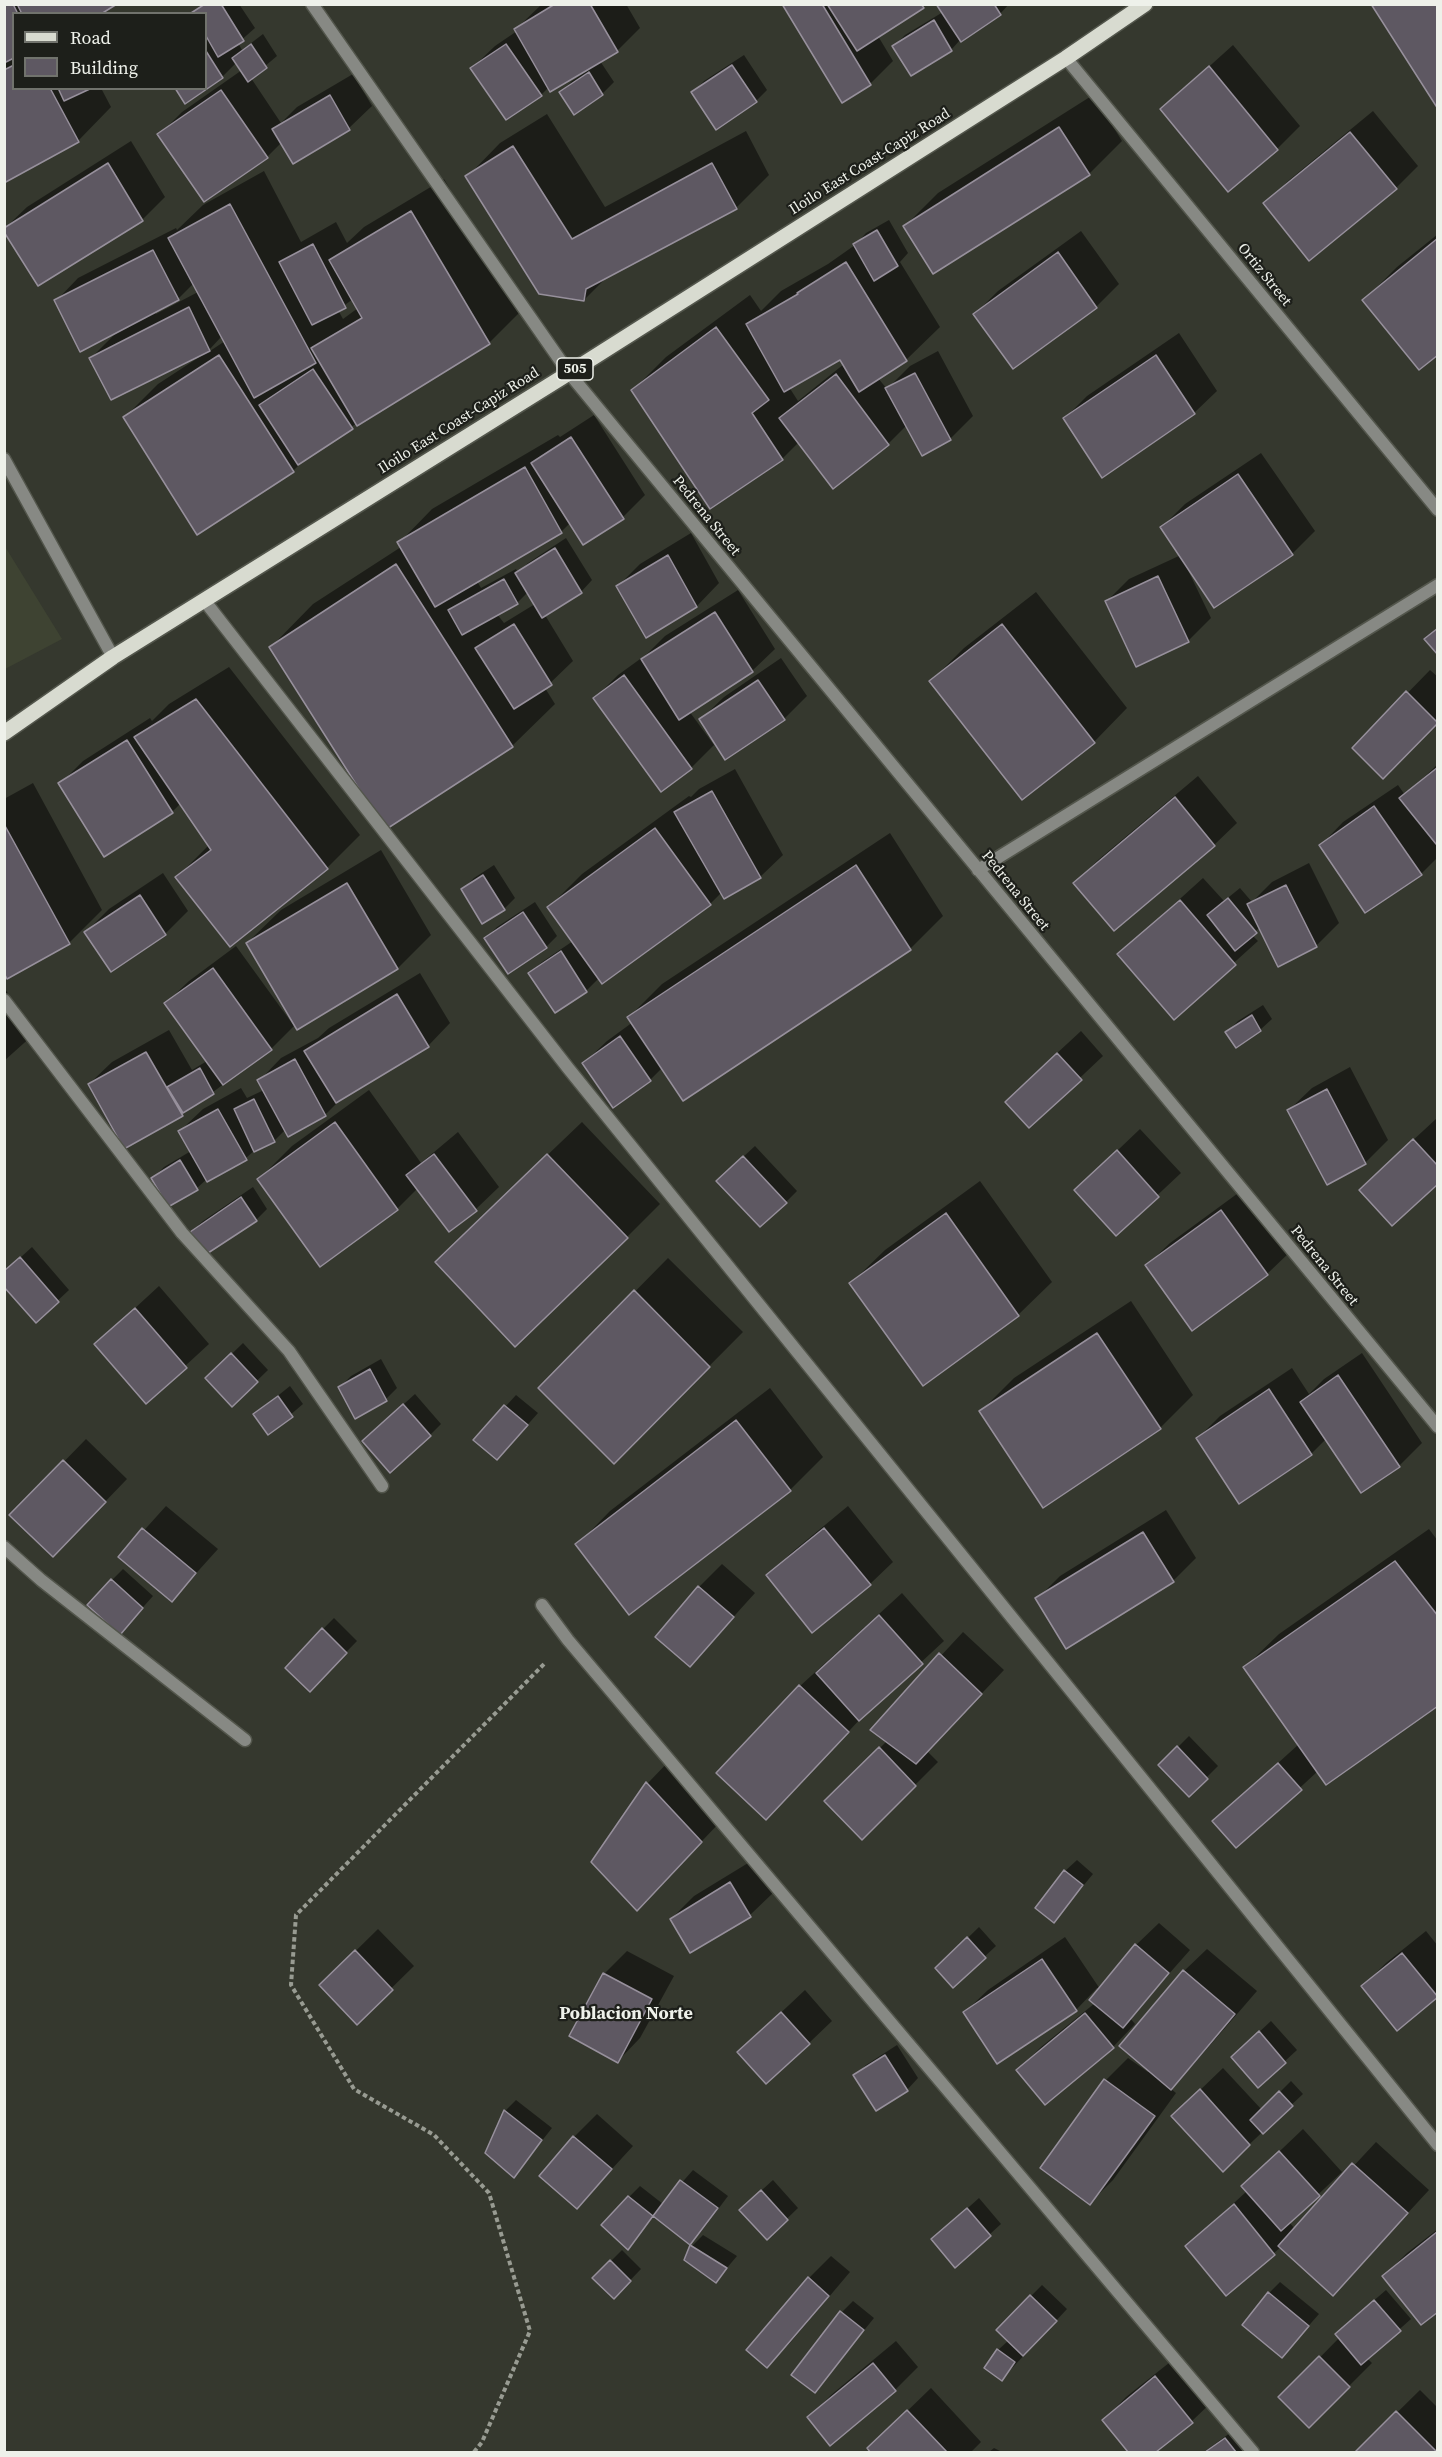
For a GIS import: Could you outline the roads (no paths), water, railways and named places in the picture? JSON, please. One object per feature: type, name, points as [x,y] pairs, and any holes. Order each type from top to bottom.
[{"type":"main road","name":"Iloilo East Coast-Capiz Road","points":[[4,733],[113,657],[569,373],[1066,58],[1145,4]]},
{"type":"street","name":"Pedrena Street","points":[[312,4],[569,373],[1437,1427]]},
{"type":"street","name":"Ortiz Street","points":[[1066,58],[1437,510]]},
{"type":"street","points":[[4,459],[113,657]]},
{"type":"street","points":[[978,870],[1437,585]]},
{"type":"street","points":[[204,600],[567,1068],[1437,2145]]},
{"type":"street","points":[[4,1000],[182,1233],[289,1351],[382,1486]]},
{"type":"street","points":[[4,1547],[41,1580],[244,1740]]},
{"type":"street","points":[[542,1605],[568,1640],[1253,2452]]},
{"type":"district","name":"Poblacion Norte","points":[[626,2014]]}]
